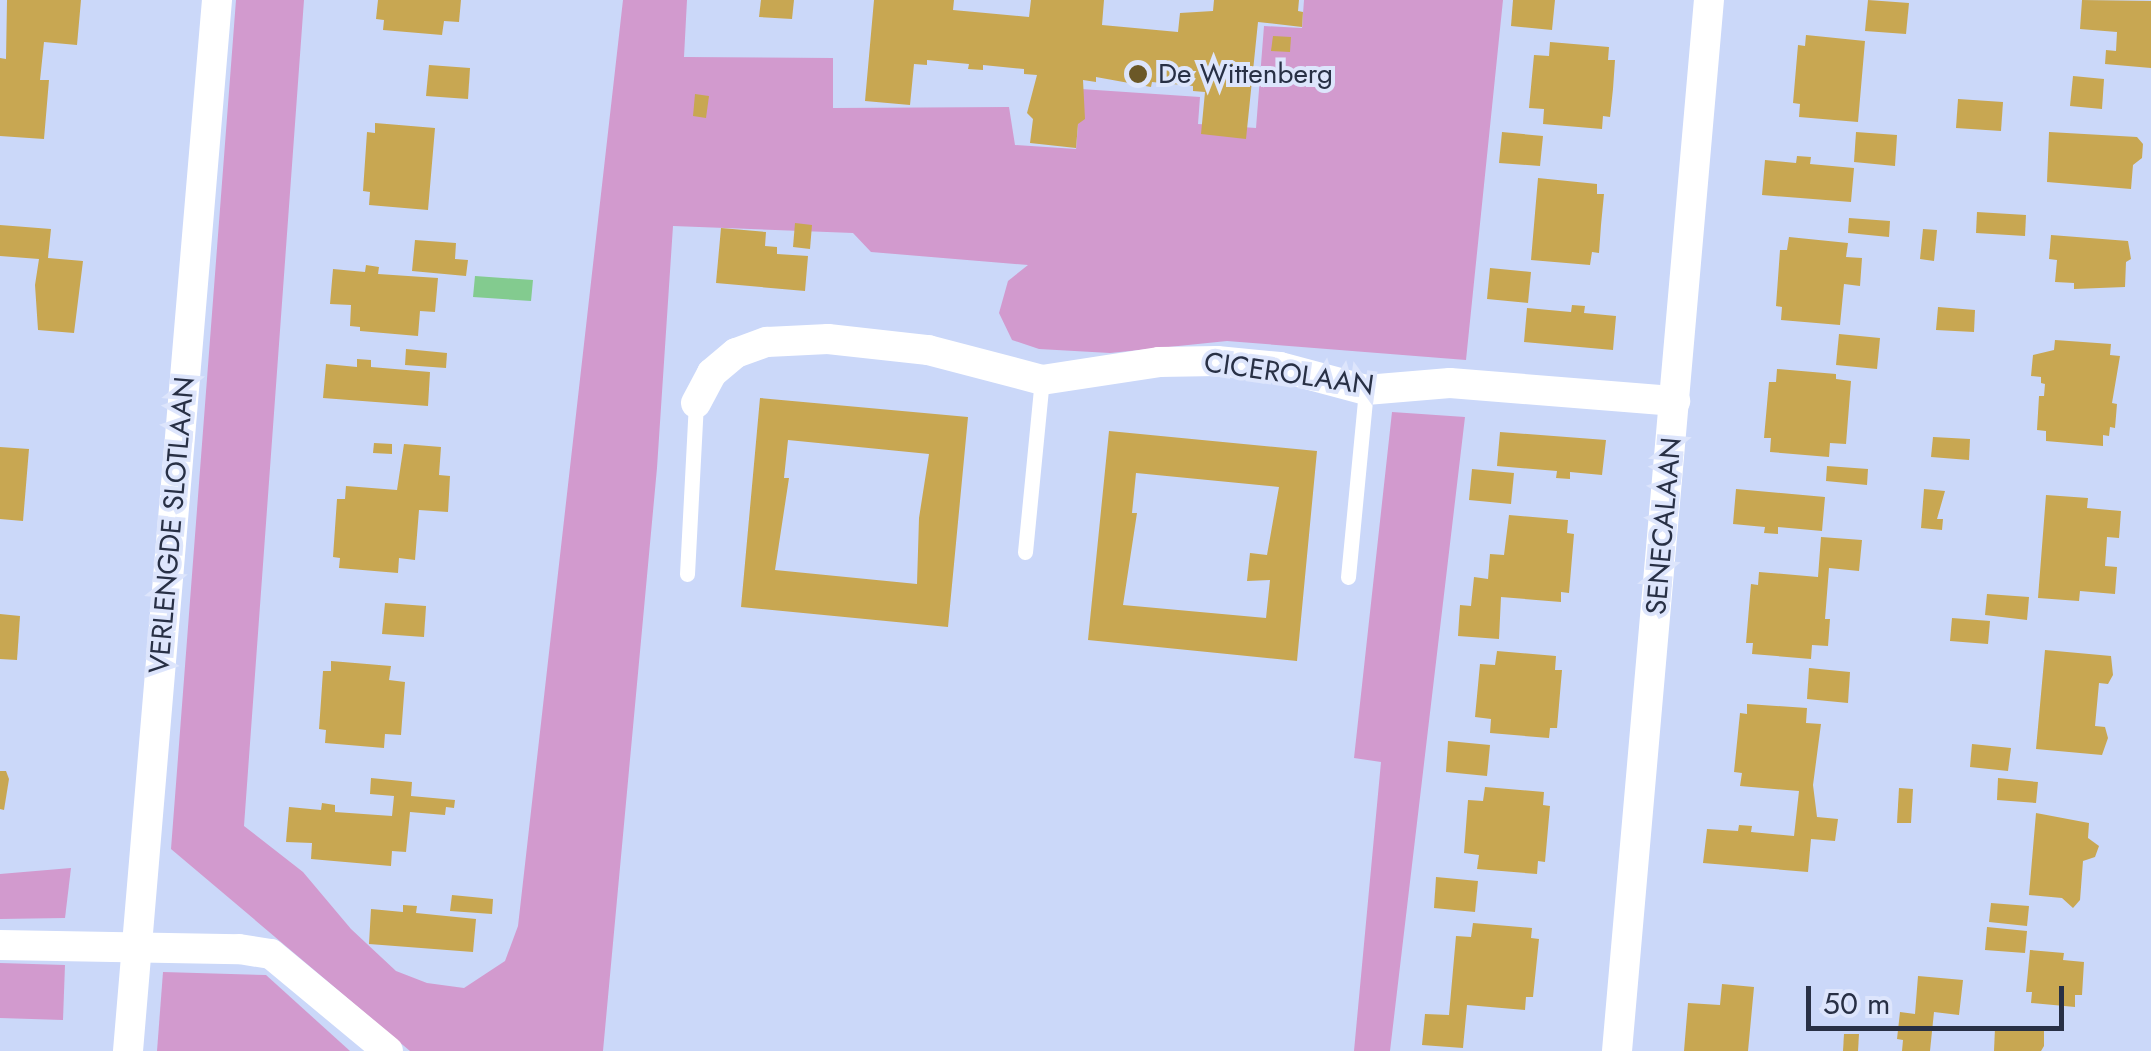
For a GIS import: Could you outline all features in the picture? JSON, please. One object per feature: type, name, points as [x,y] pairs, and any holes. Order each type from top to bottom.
[{"type":"street","name":"VERLENGDE SLOTLAAN","points":[[128,1051],[218,0]]},
{"type":"street","name":"SENECALAAN","points":[[1617,1051],[1709,0]]},
{"type":"street","name":"CICEROLAAN","points":[[696,403],[712,373],[736,352],[767,342],[879,342],[970,359],[1042,380],[1159,362],[1218,360],[1280,367],[1366,390],[1450,382],[1674,401]]},
{"type":"street","points":[[0,945],[239,949],[270,954],[388,1051]]},
{"type":"lane","points":[[1025,552],[1042,380]]},
{"type":"lane","points":[[1348,577],[1366,390]]},
{"type":"lane","points":[[686,574],[696,403]]},
{"type":"shaded area","points":[[236,0],[304,0],[244,826],[303,872],[351,929],[396,971],[427,983],[464,988],[505,961],[518,926],[623,0],[687,0],[684,57],[833,58],[833,108],[1009,107],[1015,145],[1076,149],[1081,89],[1200,97],[1198,124],[1256,128],[1264,26],[1302,28],[1304,0],[1503,0],[1466,360],[1227,341],[1110,353],[1039,349],[1012,340],[999,313],[1008,281],[1028,265],[871,252],[853,233],[673,226],[657,468],[603,1051],[410,1051],[171,849]]},
{"type":"shaded area","points":[[475,276],[533,280],[531,301],[473,297]]},
{"type":"shaded area","points":[[1392,412],[1465,417],[1390,1051],[1354,1051],[1381,762],[1354,758]]},
{"type":"shaded area","points":[[71,868],[65,918],[0,919],[0,874]]},
{"type":"shaded area","points":[[0,963],[65,965],[63,1020],[0,1018]]},
{"type":"shaded area","points":[[163,972],[266,975],[350,1051],[157,1051]]},
{"type":"building","points":[[7,0],[81,0],[77,45],[44,42],[40,80],[49,80],[44,139],[0,136],[0,58],[6,59]]},
{"type":"building","points":[[378,0],[461,0],[459,22],[444,21],[442,35],[383,30],[384,20],[376,19]]},
{"type":"building","points":[[761,0],[794,0],[792,19],[759,17]]},
{"type":"building","name":"De Wittenberg","points":[[874,0],[954,0],[953,10],[1029,17],[1031,0],[1104,0],[1102,25],[1178,32],[1180,13],[1213,11],[1214,0],[1299,0],[1298,11],[1303,12],[1302,27],[1258,22],[1246,139],[1201,134],[1205,92],[1193,91],[1193,86],[1152,82],[1151,87],[1096,77],[1096,82],[1083,80],[1085,119],[1078,124],[1076,148],[1030,143],[1033,119],[1027,113],[1037,75],[1024,74],[1024,69],[983,65],[983,70],[968,69],[969,64],[927,60],[927,65],[914,64],[910,105],[865,101]]},
{"type":"building","points":[[1513,0],[1555,0],[1552,30],[1511,26]]},
{"type":"building","points":[[1868,0],[1909,3],[1906,34],[1865,31]]},
{"type":"building","points":[[2082,0],[2151,1],[2151,68],[2105,64],[2106,50],[2116,51],[2117,32],[2080,29]]},
{"type":"building","points":[[1806,35],[1865,41],[1858,122],[1799,117],[1800,104],[1793,103],[1798,45],[1805,46]]},
{"type":"building","points":[[1273,36],[1291,37],[1290,52],[1271,51]]},
{"type":"building","points":[[1550,42],[1609,47],[1608,60],[1615,60],[1613,89],[1610,117],[1603,116],[1602,129],[1543,124],[1544,109],[1529,108],[1534,55],[1549,56]]},
{"type":"building","points":[[429,65],[470,68],[468,99],[426,96]]},
{"type":"building","points":[[2073,76],[2104,79],[2102,109],[2070,106]]},
{"type":"building","points":[[695,94],[709,96],[706,118],[693,116]]},
{"type":"building","points":[[1958,99],[2003,102],[2001,131],[1956,128]]},
{"type":"building","points":[[375,123],[435,128],[428,210],[369,205],[370,192],[363,191],[367,132],[375,133]]},
{"type":"building","points":[[1502,132],[1543,136],[1540,166],[1499,163]]},
{"type":"building","points":[[1856,132],[1897,135],[1895,166],[1854,162]]},
{"type":"building","points":[[2049,132],[2137,137],[2143,144],[2142,158],[2133,165],[2131,189],[2047,182]]},
{"type":"building","points":[[1797,156],[1811,157],[1810,164],[1854,168],[1851,202],[1762,195],[1765,160],[1796,163]]},
{"type":"building","points":[[1538,178],[1597,184],[1597,194],[1604,194],[1599,253],[1592,252],[1590,265],[1531,260]]},
{"type":"building","points":[[1977,212],[2026,215],[2025,236],[1976,233]]},
{"type":"building","points":[[1849,218],[1890,221],[1889,237],[1848,233]]},
{"type":"building","points":[[795,223],[812,225],[810,249],[793,247]]},
{"type":"building","points":[[0,225],[51,229],[48,258],[83,261],[74,333],[38,330],[35,285],[39,259],[0,256]]},
{"type":"building","points":[[721,228],[766,232],[765,246],[777,247],[777,254],[808,256],[805,291],[716,283]]},
{"type":"building","points":[[1923,229],[1937,230],[1934,261],[1920,259]]},
{"type":"building","points":[[2051,235],[2128,241],[2131,259],[2126,262],[2125,287],[2074,289],[2074,283],[2055,282],[2057,260],[2049,259]]},
{"type":"building","points":[[1789,237],[1848,243],[1846,257],[1862,258],[1860,286],[1844,284],[1840,325],[1781,320],[1782,307],[1776,306],[1780,250],[1787,250]]},
{"type":"building","points":[[415,240],[456,243],[455,259],[468,260],[466,276],[412,271]]},
{"type":"building","points":[[366,265],[379,267],[378,274],[438,278],[435,312],[420,311],[418,336],[360,331],[360,327],[350,326],[351,305],[330,304],[333,269],[365,272]]},
{"type":"building","points":[[1490,268],[1531,272],[1528,303],[1487,299]]},
{"type":"building","points":[[1572,305],[1585,306],[1584,313],[1616,316],[1613,350],[1524,342],[1527,308],[1571,312]]},
{"type":"building","points":[[1938,307],[1975,310],[1974,332],[1936,330]]},
{"type":"building","points":[[1839,334],[1880,338],[1877,369],[1836,365]]},
{"type":"building","points":[[2055,340],[2111,344],[2110,355],[2120,356],[2112,403],[2117,404],[2115,428],[2110,427],[2109,436],[2103,435],[2103,446],[2046,441],[2046,431],[2037,430],[2039,396],[2044,396],[2045,384],[2041,377],[2031,376],[2033,355],[2054,350]]},
{"type":"building","points":[[406,349],[447,353],[446,368],[405,365]]},
{"type":"building","points":[[357,359],[371,360],[371,367],[430,372],[428,406],[323,398],[326,364],[357,367]]},
{"type":"building","points":[[1777,369],[1836,374],[1836,379],[1851,381],[1846,444],[1830,443],[1829,457],[1770,452],[1771,438],[1764,438],[1769,382],[1776,382]]},
{"type":"building","points":[[760,398],[968,417],[948,627],[741,607]],"holes":[[[788,440],[929,454],[919,518],[917,584],[775,570],[789,478],[784,478]]]},
{"type":"building","points":[[1109,431],[1317,451],[1297,661],[1088,640]],"holes":[[[1136,473],[1279,487],[1267,555],[1250,553],[1247,581],[1270,580],[1266,618],[1123,605],[1137,513],[1132,513]]]},
{"type":"building","points":[[1500,432],[1606,440],[1602,475],[1570,472],[1570,479],[1556,478],[1557,471],[1497,466]]},
{"type":"building","points":[[1933,437],[1970,439],[1969,460],[1931,457]]},
{"type":"building","points":[[374,443],[392,444],[392,454],[373,453]]},
{"type":"building","points":[[404,444],[441,447],[439,475],[450,476],[448,512],[419,510],[415,560],[399,558],[398,573],[339,568],[340,558],[333,557],[337,499],[345,499],[346,486],[397,490]]},
{"type":"building","points":[[0,447],[29,449],[23,521],[0,519]]},
{"type":"building","points":[[1827,466],[1868,469],[1867,485],[1826,481]]},
{"type":"building","points":[[1472,469],[1514,473],[1511,504],[1469,500]]},
{"type":"building","points":[[1736,489],[1825,497],[1822,531],[1778,527],[1778,534],[1764,533],[1765,527],[1733,524]]},
{"type":"building","points":[[1924,489],[1945,491],[1937,519],[1943,519],[1942,530],[1921,528]]},
{"type":"building","points":[[2046,495],[2088,498],[2087,508],[2121,511],[2119,538],[2107,537],[2105,566],[2117,567],[2115,594],[2080,591],[2079,601],[2038,598]]},
{"type":"building","points":[[1509,515],[1568,520],[1567,533],[1574,534],[1569,593],[1561,592],[1561,602],[1501,597],[1499,639],[1458,636],[1460,605],[1471,606],[1474,577],[1488,579],[1490,554],[1504,555]]},
{"type":"building","points":[[1821,537],[1862,540],[1859,571],[1829,568],[1825,619],[1830,619],[1828,646],[1812,645],[1811,659],[1752,654],[1753,643],[1746,643],[1751,584],[1758,585],[1759,572],[1818,577]]},
{"type":"building","points":[[1987,594],[2029,597],[2027,620],[1985,615]]},
{"type":"building","points":[[385,603],[426,606],[424,637],[382,634]]},
{"type":"building","points":[[0,614],[20,616],[17,660],[0,659]]},
{"type":"building","points":[[1952,618],[1990,621],[1988,644],[1950,641]]},
{"type":"building","points":[[2045,650],[2111,656],[2113,675],[2108,684],[2099,683],[2095,726],[2105,727],[2108,738],[2102,755],[2036,749]]},
{"type":"building","points":[[1497,651],[1556,656],[1555,670],[1562,670],[1557,728],[1550,728],[1549,738],[1490,733],[1491,719],[1475,717],[1480,664],[1495,665]]},
{"type":"building","points":[[331,661],[391,666],[389,680],[405,682],[401,735],[385,734],[384,748],[325,743],[326,730],[319,729],[323,671],[331,671]]},
{"type":"building","points":[[1809,668],[1850,672],[1848,703],[1807,699]]},
{"type":"building","points":[[1747,704],[1807,708],[1806,723],[1821,724],[1813,785],[1817,817],[1838,819],[1835,841],[1811,839],[1808,872],[1703,863],[1707,829],[1738,831],[1739,825],[1752,826],[1751,832],[1794,836],[1799,791],[1740,786],[1742,773],[1734,772],[1740,713],[1747,714]]},
{"type":"building","points":[[1448,741],[1490,745],[1487,776],[1446,772]]},
{"type":"building","points":[[1972,744],[2011,748],[2008,771],[1970,767]]},
{"type":"building","points":[[0,771],[6,771],[9,779],[4,810],[0,809]]},
{"type":"building","points":[[371,778],[412,782],[411,796],[455,800],[454,808],[446,807],[445,815],[410,812],[406,852],[392,851],[391,866],[311,859],[312,843],[286,842],[289,807],[321,810],[322,803],[335,805],[335,812],[392,816],[394,796],[370,794]]},
{"type":"building","points":[[1998,778],[2038,782],[2036,803],[1997,800]]},
{"type":"building","points":[[1485,787],[1544,792],[1543,805],[1550,806],[1545,862],[1538,861],[1537,874],[1477,869],[1479,855],[1464,853],[1468,800],[1483,801]]},
{"type":"building","points":[[1899,788],[1913,789],[1911,823],[1897,823]]},
{"type":"building","points":[[2036,813],[2089,823],[2088,838],[2099,846],[2095,857],[2083,861],[2080,900],[2073,908],[2062,898],[2029,895]]},
{"type":"building","points":[[1436,877],[1478,881],[1475,912],[1434,908]]},
{"type":"building","points":[[452,895],[493,899],[492,914],[450,911]]},
{"type":"building","points":[[1991,903],[2029,906],[2027,926],[1989,922]]},
{"type":"building","points":[[403,905],[417,906],[416,913],[476,919],[473,952],[369,944],[371,909],[403,912]]},
{"type":"building","points":[[1473,923],[1532,928],[1531,938],[1539,939],[1533,997],[1526,997],[1525,1010],[1467,1005],[1463,1048],[1422,1045],[1425,1014],[1449,1015],[1456,936],[1471,937]]},
{"type":"building","points":[[1987,927],[2027,931],[2025,953],[1985,950]]},
{"type":"building","points":[[2030,950],[2064,953],[2063,960],[2084,962],[2082,995],[2075,995],[2075,1007],[2031,1003],[2032,992],[2026,992]]},
{"type":"building","points":[[1918,976],[1963,980],[1959,1015],[1934,1012],[1930,1051],[1902,1051],[1903,1040],[1897,1039],[1900,1012],[1915,1014]]},
{"type":"building","points":[[1722,984],[1754,987],[1748,1051],[1684,1051],[1688,1003],[1720,1005]]},
{"type":"building","points":[[1995,1028],[2044,1030],[2044,1046],[2041,1051],[1994,1051]]},
{"type":"building","points":[[1844,1034],[1859,1034],[1858,1051],[1843,1051]]},
{"type":"place","name":"De Wittenberg","points":[[1138,74]]}]
